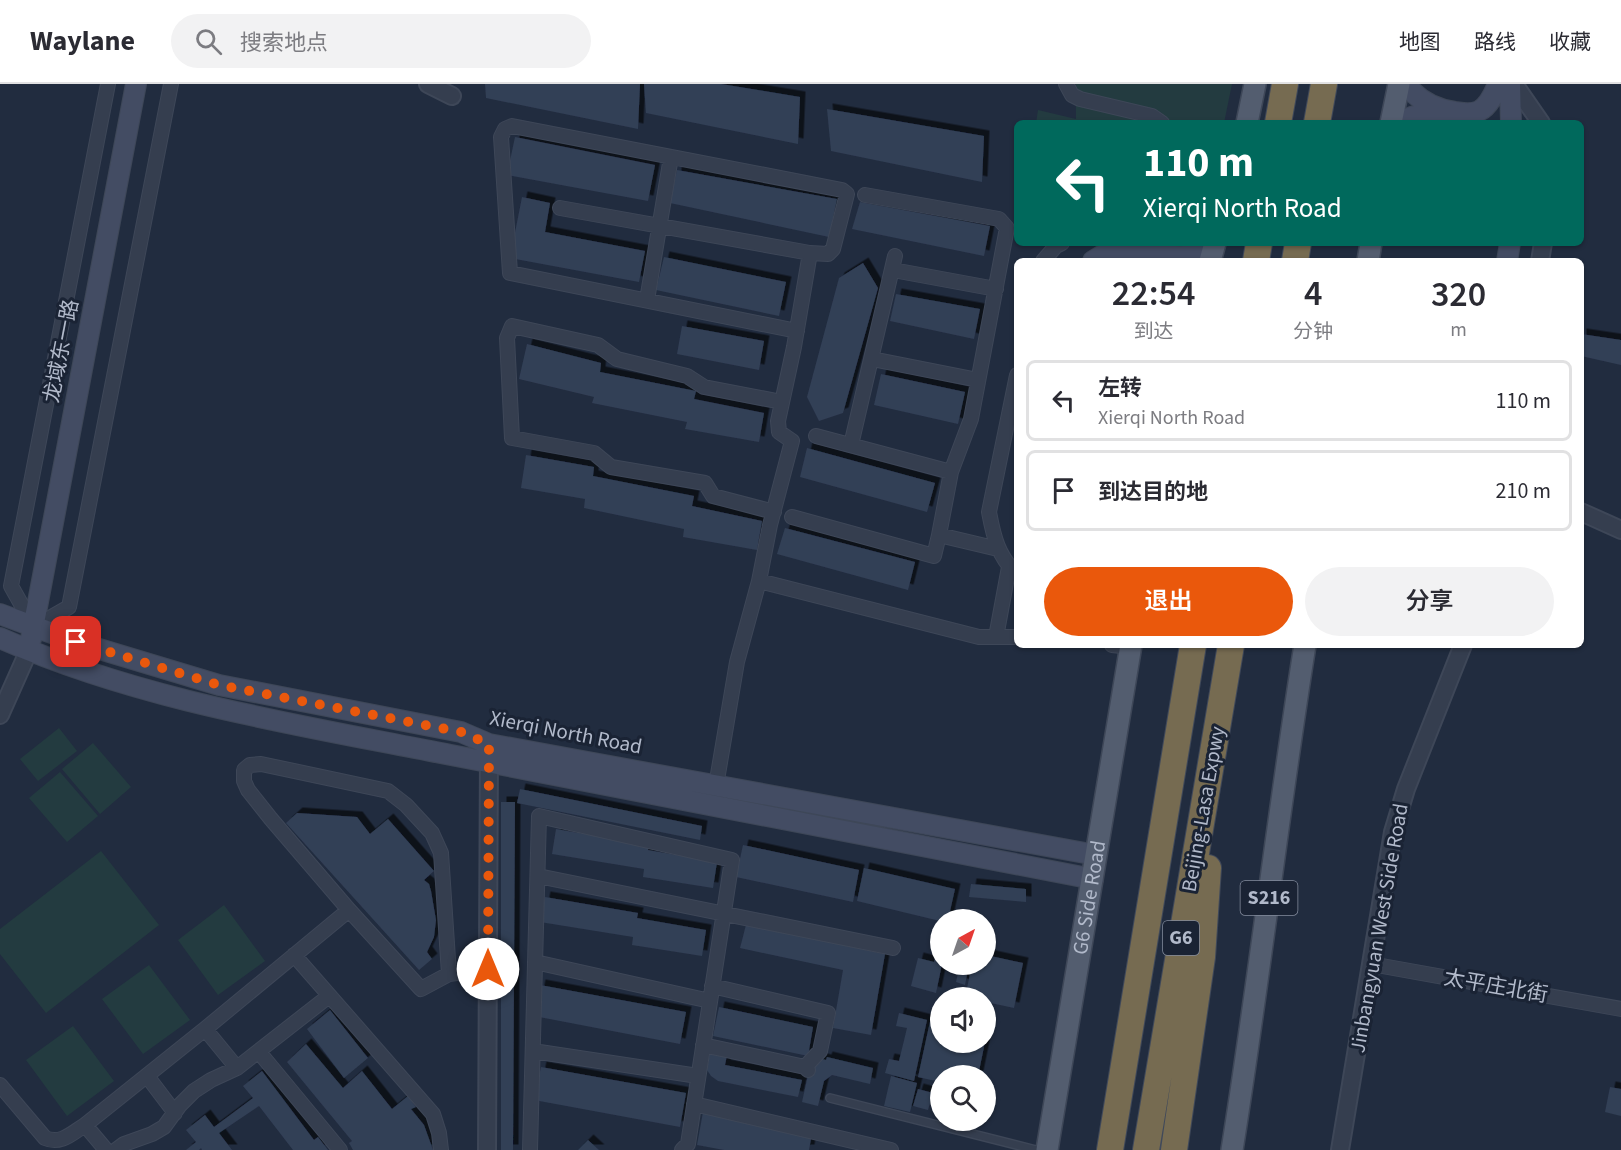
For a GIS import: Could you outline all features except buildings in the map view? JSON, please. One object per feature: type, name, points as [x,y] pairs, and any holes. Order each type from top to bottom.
[{"type":"highway","points":[[1279,120],[1285,84]]},
{"type":"highway","points":[[1318,120],[1324,84]]},
{"type":"highway","name":"Beijing-Lasa Expwy","points":[[1146,1150],[1230,648]]},
{"type":"highway","name":"Beijing-Lasa Expwy","points":[[1110,1150],[1190,660]]},
{"type":"highway","points":[[1174,1150],[1202,957],[1217,727]]},
{"type":"highway","points":[[1091,1150],[1126,1049]]},
{"type":"main road","name":"龙域东一路","points":[[29,651],[136,84]]},
{"type":"main road","points":[[1248,120],[1255,84]]},
{"type":"main road","points":[[1392,120],[1399,84]]},
{"type":"main road","points":[[1406,84],[1415,94],[1442,110],[1467,114],[1482,109],[1498,84]]},
{"type":"main road","points":[[1498,84],[1498,120]]},
{"type":"main road","points":[[1511,120],[1512,84]]},
{"type":"main road","points":[[1406,120],[1425,114],[1460,120]]},
{"type":"main road","points":[[1098,258],[1126,249],[1168,249],[1182,256],[1192,255],[1207,246]]},
{"type":"main road","name":"Xierqi North Road","points":[[0,614],[86,645],[219,685],[461,732],[489,753],[1092,879]]},
{"type":"main road","name":"Xierqi North Road","points":[[0,638],[29,651],[128,684],[217,707],[489,753],[716,786],[1096,855]]},
{"type":"main road","name":"G6 Side Road","points":[[1047,1150],[1096,855],[1125,648]]},
{"type":"main road","name":"S216","points":[[1232,1150],[1250,1040],[1291,730],[1305,648]]},
{"type":"street","points":[[108,84],[11,586],[34,627],[69,607],[171,84]]},
{"type":"street","points":[[428,84],[452,96]]},
{"type":"street","points":[[1066,84],[1072,95],[1080,99],[1152,116],[1158,120]]},
{"type":"street","points":[[1512,84],[1539,120]]},
{"type":"street","points":[[560,208],[810,253],[828,254],[833,249],[847,194],[842,190],[512,126],[505,129],[501,137],[510,273],[797,331]]},
{"type":"street","points":[[647,300],[671,157]]},
{"type":"street","points":[[792,517],[934,555],[951,472],[971,419],[1007,228],[999,219],[865,195]]},
{"type":"street","points":[[1046,258],[1056,246]]},
{"type":"street","points":[[716,786],[737,662],[792,441],[779,432],[778,421],[797,331],[810,253]]},
{"type":"street","points":[[851,445],[896,256]]},
{"type":"street","points":[[893,270],[996,289]]},
{"type":"street","points":[[774,512],[713,496],[705,483],[610,466],[594,453],[512,438],[507,338],[512,326],[598,345],[617,360],[687,375],[704,387],[782,402]]},
{"type":"street","points":[[872,359],[978,380]]},
{"type":"street","points":[[996,637],[1013,571],[998,549],[989,512],[1014,390]]},
{"type":"street","points":[[816,436],[951,472]]},
{"type":"street","points":[[1584,513],[1621,531]]},
{"type":"street","points":[[939,535],[998,549]]},
{"type":"street","points":[[759,581],[979,637],[1014,637]]},
{"type":"street","name":"Jinbangyuan West Side Road","points":[[1341,1150],[1393,832],[1399,810],[1462,648]]},
{"type":"street","points":[[0,715],[29,651]]},
{"type":"street","points":[[487,1150],[489,753]]},
{"type":"street","points":[[448,974],[441,853],[432,832],[406,805],[388,791],[261,764],[250,765],[244,770],[244,781],[248,789],[271,819],[421,989],[448,974],[488,969]]},
{"type":"street","points":[[530,1150],[539,816],[732,860],[688,1144],[682,1150]]},
{"type":"street","points":[[538,876],[893,948]]},
{"type":"street","points":[[0,1085],[45,1138],[53,1141],[60,1140],[85,1125],[147,1076],[349,910]]},
{"type":"street","points":[[294,956],[433,1114],[441,1150]]},
{"type":"street","points":[[535,962],[710,1001]]},
{"type":"street","name":"太平庄北街","points":[[1371,964],[1621,1009]]},
{"type":"street","points":[[703,1045],[806,1069],[820,1052],[828,1013],[712,986]]},
{"type":"street","points":[[116,1150],[128,1142],[159,1130],[198,1088],[237,1068],[329,996]]},
{"type":"street","points":[[206,1029],[237,1068]]},
{"type":"street","points":[[533,1051],[698,1076]]},
{"type":"street","points":[[259,1052],[340,1150]]},
{"type":"street","points":[[147,1076],[175,1113]]},
{"type":"street","points":[[694,1104],[891,1150]]},
{"type":"street","points":[[85,1125],[106,1150]]},
{"type":"lane","points":[[830,1098],[1036,1150]]},
{"type":"green space","points":[[1076,84],[1232,84],[1225,120],[1036,120],[1038,110],[1076,119]]},
{"type":"green space","points":[[59,728],[77,751],[38,781],[20,759]]},
{"type":"green space","points":[[93,743],[131,787],[100,814],[62,769]]},
{"type":"green space","points":[[60,772],[98,816],[67,842],[29,798]]},
{"type":"green space","points":[[101,851],[159,925],[46,1013],[0,954],[0,929]]},
{"type":"green space","points":[[224,905],[265,961],[218,995],[178,940]]},
{"type":"green space","points":[[149,965],[190,1020],[143,1054],[102,999]]},
{"type":"green space","points":[[73,1026],[114,1081],[67,1116],[26,1060]]},
{"type":"route","points":[[76,642],[219,685],[461,732],[489,744],[488,969]]}]
